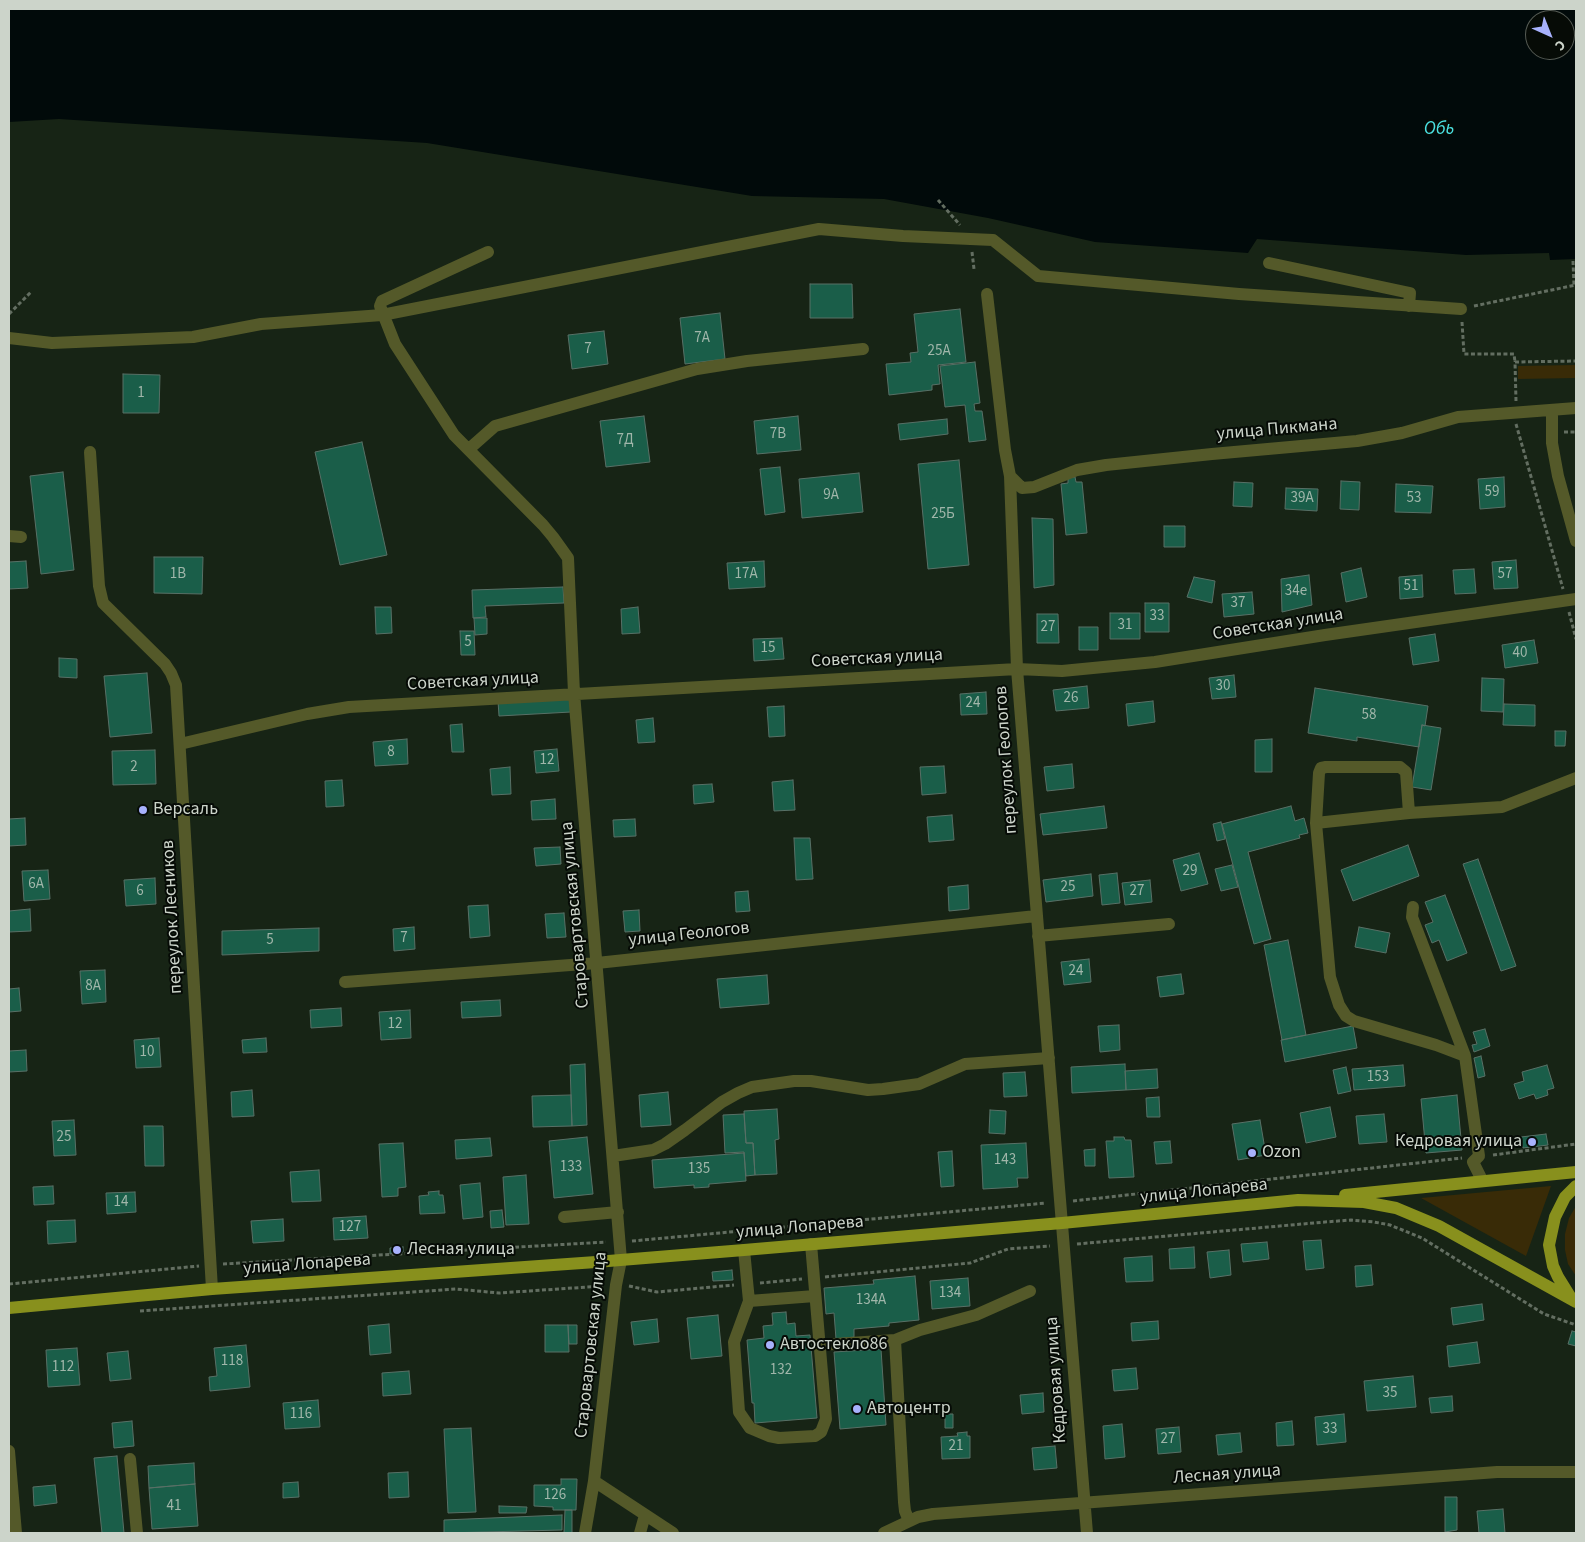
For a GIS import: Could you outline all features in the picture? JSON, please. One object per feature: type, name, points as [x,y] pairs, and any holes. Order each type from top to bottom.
[{"type":"main road","points":[[1298,1200],[1576,1172]]},
{"type":"main road","points":[[1574,1300],[1558,1278],[1553,1266],[1549,1245],[1555,1217],[1564,1198],[1576,1186]]},
{"type":"main road","name":"улица Лопарева","points":[[9,1308],[212,1289],[744,1250],[1062,1223],[1298,1200],[1364,1202],[1396,1208],[1439,1226],[1574,1300]]},
{"type":"street","points":[[9,338],[52,343],[193,337],[261,324],[384,315],[819,229],[903,236],[993,240],[1038,276],[1461,309]]},
{"type":"street","points":[[384,315],[380,306],[382,300],[488,252]]},
{"type":"street","points":[[1270,262],[1410,293],[1409,306]]},
{"type":"street","name":"переулок Геологов","points":[[987,294],[1005,450],[1010,476],[1017,669],[1062,1223]]},
{"type":"street","name":"Старовартовская улица","points":[[384,315],[395,344],[454,435],[553,537],[568,558],[574,693],[621,1260],[616,1285],[594,1481],[585,1533]]},
{"type":"street","points":[[469,449],[495,426],[697,369],[747,361],[863,350]]},
{"type":"street","name":"улица Пикмана","points":[[1010,476],[1022,488],[1034,487],[1077,470],[1106,465],[1357,441],[1402,433],[1458,417],[1576,408]]},
{"type":"street","points":[[1552,410],[1552,443],[1558,476],[1576,542]]},
{"type":"street","name":"переулок Лесников","points":[[90,452],[100,594],[103,603],[165,664],[176,685],[212,1289]]},
{"type":"street","name":"Советская улица","points":[[180,744],[307,714],[349,707],[1017,669],[1062,671],[1154,662],[1325,635],[1571,600]]},
{"type":"street","points":[[1409,813],[1406,772],[1400,767],[1321,768],[1319,773],[1316,823],[1330,977],[1339,1005],[1346,1016],[1354,1021],[1436,1045],[1465,1056]]},
{"type":"street","points":[[1316,823],[1409,813],[1502,807],[1576,778]]},
{"type":"street","points":[[1413,907],[1412,917],[1465,1056],[1479,1156],[1472,1162],[1482,1180]]},
{"type":"street","name":"улица Геологов","points":[[345,982],[597,963],[1036,916]]},
{"type":"street","points":[[1038,936],[1169,924]]},
{"type":"street","points":[[613,1156],[653,1150],[685,1130],[722,1102],[752,1087],[794,1081],[811,1081],[868,1090],[883,1089],[919,1084],[964,1064],[1049,1058]]},
{"type":"street","points":[[564,1216],[618,1212]]},
{"type":"street","name":"Кедровая улица","points":[[1062,1223],[1087,1533]]},
{"type":"street","points":[[744,1250],[749,1301],[734,1342],[739,1412],[750,1428],[769,1436],[779,1438],[815,1436],[821,1432],[826,1419],[811,1244]]},
{"type":"street","points":[[820,1345],[896,1340],[920,1330],[976,1316],[1030,1291]]},
{"type":"street","points":[[749,1301],[815,1296]]},
{"type":"street","points":[[896,1340],[904,1502],[909,1521]]},
{"type":"street","points":[[9,1451],[16,1533]]},
{"type":"street","points":[[130,1459],[137,1533]]},
{"type":"street","name":"Лесная улица","points":[[885,1533],[918,1517],[933,1514],[1497,1472],[1576,1472]]},
{"type":"street","points":[[594,1481],[673,1533]]},
{"type":"street","points":[[640,1533],[645,1515]]},
{"type":"path","points":[[938,200],[971,239]]},
{"type":"path","points":[[1573,261],[1575,285],[1461,309],[1464,354],[1514,354],[1516,425],[1571,600],[1576,639]]},
{"type":"path","points":[[9,314],[31,292]]},
{"type":"path","points":[[1515,362],[1576,361]]},
{"type":"path","points":[[9,1284],[211,1264],[620,1242],[1061,1202],[1576,1144]]},
{"type":"shaded area","points":[[1576,365],[1576,378],[1518,379],[1518,366]]},
{"type":"shaded area","points":[[1551,1186],[1526,1256],[1421,1198]]},
{"type":"shaded area","points":[[1576,1206],[1576,1276],[1568,1264],[1565,1250],[1565,1234],[1569,1218]]},
{"type":"water","name":"Обь","points":[[9,9],[1576,9],[1576,259],[1550,260],[1549,253],[1466,255],[1257,239],[1248,253],[1095,242],[988,218],[884,199],[752,196],[427,143],[59,119],[9,122]]},
{"type":"building","points":[[810,284],[852,284],[853,318],[810,318]]},
{"type":"building","points":[[960,309],[966,362],[938,365],[940,384],[932,385],[932,390],[889,395],[886,364],[911,362],[910,353],[918,352],[914,314]]},
{"type":"building","points":[[720,313],[725,359],[685,364],[680,318]]},
{"type":"building","points":[[604,331],[608,364],[572,369],[568,335]]},
{"type":"building","points":[[975,362],[980,403],[974,404],[975,411],[982,411],[986,440],[969,442],[965,405],[945,407],[940,366]]},
{"type":"building","points":[[123,374],[160,375],[159,413],[123,413]]},
{"type":"building","points":[[644,416],[650,462],[606,467],[600,421]]},
{"type":"building","points":[[798,416],[801,450],[757,454],[754,421]]},
{"type":"building","points":[[947,419],[948,434],[900,440],[898,424]]},
{"type":"building","points":[[362,442],[387,555],[340,565],[315,452]]},
{"type":"building","points":[[959,460],[969,565],[928,569],[918,464]]},
{"type":"building","points":[[780,467],[785,512],[765,515],[760,469]]},
{"type":"building","points":[[63,472],[74,570],[41,574],[30,476]]},
{"type":"building","points":[[859,473],[863,512],[802,518],[799,479]]},
{"type":"building","points":[[1075,477],[1076,482],[1082,482],[1087,533],[1066,535],[1061,484],[1068,483],[1068,478]]},
{"type":"building","points":[[1504,477],[1505,507],[1480,509],[1478,479]]},
{"type":"building","points":[[1341,481],[1360,482],[1359,510],[1340,509]]},
{"type":"building","points":[[1234,482],[1253,483],[1252,507],[1233,506]]},
{"type":"building","points":[[1396,484],[1433,486],[1431,513],[1395,512]]},
{"type":"building","points":[[1286,488],[1318,489],[1317,511],[1285,509]]},
{"type":"building","points":[[1032,518],[1053,519],[1054,585],[1034,588]]},
{"type":"building","points":[[1164,526],[1185,526],[1185,547],[1164,547]]},
{"type":"building","points":[[154,557],[203,557],[202,594],[154,593]]},
{"type":"building","points":[[1516,560],[1518,588],[1494,589],[1492,562]]},
{"type":"building","points":[[26,561],[28,588],[9,589],[9,562]]},
{"type":"building","points":[[764,561],[765,587],[729,589],[727,563]]},
{"type":"building","points":[[1361,568],[1367,597],[1346,602],[1341,573]]},
{"type":"building","points":[[1474,569],[1476,593],[1455,594],[1453,570]]},
{"type":"building","points":[[1309,575],[1312,605],[1282,612],[1281,579]]},
{"type":"building","points":[[1422,575],[1423,597],[1400,599],[1399,577]]},
{"type":"building","points":[[1194,577],[1215,581],[1212,603],[1187,597]]},
{"type":"building","points":[[563,587],[564,603],[485,606],[486,617],[473,618],[472,590]]},
{"type":"building","points":[[1252,592],[1254,614],[1224,617],[1222,594]]},
{"type":"building","points":[[1145,603],[1169,603],[1169,632],[1145,632]]},
{"type":"building","points":[[375,607],[391,607],[392,633],[376,634]]},
{"type":"building","points":[[638,607],[640,633],[622,634],[621,609]]},
{"type":"building","points":[[1110,613],[1140,613],[1140,639],[1110,639]]},
{"type":"building","points":[[1037,614],[1058,614],[1059,643],[1037,643]]},
{"type":"building","points":[[474,618],[487,618],[487,634],[475,635]]},
{"type":"building","points":[[1079,627],[1098,627],[1098,650],[1079,650]]},
{"type":"building","points":[[460,631],[474,631],[475,655],[461,655]]},
{"type":"building","points":[[1435,634],[1439,661],[1413,665],[1409,638]]},
{"type":"building","points":[[782,638],[784,659],[754,661],[753,639]]},
{"type":"building","points":[[1534,640],[1538,663],[1505,668],[1502,645]]},
{"type":"building","points":[[59,658],[77,659],[77,678],[59,677]]},
{"type":"building","points":[[147,673],[152,733],[110,737],[104,676]]},
{"type":"building","points":[[1234,675],[1236,697],[1212,699],[1209,678]]},
{"type":"building","points":[[1482,678],[1504,679],[1503,712],[1481,711]]},
{"type":"building","points":[[1087,686],[1089,708],[1056,711],[1053,690]]},
{"type":"building","points":[[1315,688],[1428,706],[1425,726],[1422,725],[1419,747],[1357,737],[1357,741],[1308,733]]},
{"type":"building","points":[[986,692],[987,714],[961,715],[960,694]]},
{"type":"building","points":[[571,697],[571,712],[499,716],[498,701]]},
{"type":"building","points":[[1153,701],[1155,722],[1128,726],[1126,704]]},
{"type":"building","points":[[1504,704],[1535,705],[1535,726],[1503,725]]},
{"type":"building","points":[[784,706],[785,736],[769,737],[767,707]]},
{"type":"building","points":[[653,718],[655,742],[638,743],[636,720]]},
{"type":"building","points":[[462,724],[464,752],[452,752],[450,725]]},
{"type":"building","points":[[1422,725],[1441,728],[1431,790],[1412,787]]},
{"type":"building","points":[[1555,731],[1566,731],[1565,746],[1555,746]]},
{"type":"building","points":[[407,739],[408,764],[375,766],[373,742]]},
{"type":"building","points":[[1272,739],[1272,772],[1255,772],[1255,740]]},
{"type":"building","points":[[557,749],[559,771],[536,773],[534,751]]},
{"type":"building","points":[[155,750],[156,784],[113,785],[112,751]]},
{"type":"building","points":[[1072,764],[1074,788],[1047,791],[1044,767]]},
{"type":"building","points":[[944,766],[946,793],[922,795],[920,767]]},
{"type":"building","points":[[510,767],[511,794],[492,795],[490,769]]},
{"type":"building","points":[[342,780],[344,806],[326,807],[325,781]]},
{"type":"building","points":[[793,780],[795,810],[774,811],[772,782]]},
{"type":"building","points":[[712,784],[714,802],[694,804],[693,785]]},
{"type":"building","points":[[555,799],[556,819],[532,820],[531,801]]},
{"type":"building","points":[[1104,806],[1107,828],[1043,835],[1040,814]]},
{"type":"building","points":[[1291,806],[1295,821],[1304,818],[1308,833],[1299,835],[1300,838],[1248,852],[1271,939],[1254,944],[1222,824]]},
{"type":"building","points":[[952,815],[954,840],[929,842],[927,817]]},
{"type":"building","points":[[25,818],[26,845],[9,846],[9,819]]},
{"type":"building","points":[[635,819],[636,836],[614,837],[613,820]]},
{"type":"building","points":[[1221,822],[1225,839],[1217,841],[1213,824]]},
{"type":"building","points":[[794,838],[810,838],[813,879],[796,880]]},
{"type":"building","points":[[1408,845],[1419,876],[1353,901],[1341,870]]},
{"type":"building","points":[[560,847],[561,864],[536,866],[534,848]]},
{"type":"building","points":[[1199,853],[1208,884],[1181,891],[1173,860]]},
{"type":"building","points":[[1478,859],[1516,966],[1501,971],[1463,864]]},
{"type":"building","points":[[1232,865],[1238,887],[1221,891],[1215,869]]},
{"type":"building","points":[[48,870],[50,899],[24,901],[22,871]]},
{"type":"building","points":[[1117,873],[1120,903],[1102,905],[1099,875]]},
{"type":"building","points":[[1091,874],[1093,896],[1046,902],[1043,880]]},
{"type":"building","points":[[155,878],[156,904],[126,906],[124,880]]},
{"type":"building","points":[[1150,880],[1152,902],[1125,905],[1122,883]]},
{"type":"building","points":[[968,885],[969,909],[949,911],[948,887]]},
{"type":"building","points":[[748,891],[750,911],[736,912],[735,892]]},
{"type":"building","points":[[1445,895],[1467,953],[1447,961],[1439,940],[1432,943],[1425,925],[1433,922],[1425,902]]},
{"type":"building","points":[[488,905],[490,936],[470,938],[468,906]]},
{"type":"building","points":[[30,909],[31,931],[9,932],[9,911]]},
{"type":"building","points":[[639,910],[640,931],[625,932],[623,911]]},
{"type":"building","points":[[564,913],[566,937],[547,938],[545,914]]},
{"type":"building","points":[[414,927],[415,949],[394,951],[393,929]]},
{"type":"building","points":[[1359,927],[1390,933],[1386,953],[1355,947]]},
{"type":"building","points":[[319,928],[319,951],[222,955],[222,931]]},
{"type":"building","points":[[1288,940],[1306,1035],[1282,1040],[1264,945]]},
{"type":"building","points":[[1089,959],[1091,982],[1064,985],[1061,962]]},
{"type":"building","points":[[105,970],[106,1002],[82,1004],[80,971]]},
{"type":"building","points":[[1181,974],[1184,994],[1160,997],[1157,977]]},
{"type":"building","points":[[767,975],[769,1004],[720,1008],[717,979]]},
{"type":"building","points":[[19,988],[21,1011],[9,1012],[9,989]]},
{"type":"building","points":[[500,1000],[501,1016],[462,1018],[461,1002]]},
{"type":"building","points":[[341,1008],[342,1026],[311,1028],[310,1010]]},
{"type":"building","points":[[410,1010],[411,1038],[381,1040],[379,1012]]},
{"type":"building","points":[[1119,1025],[1120,1050],[1100,1052],[1098,1026]]},
{"type":"building","points":[[1353,1026],[1357,1048],[1285,1062],[1281,1040]]},
{"type":"building","points":[[1485,1029],[1490,1046],[1474,1052],[1472,1045],[1477,1044],[1473,1032]]},
{"type":"building","points":[[159,1038],[161,1067],[136,1068],[134,1040]]},
{"type":"building","points":[[266,1038],[267,1052],[243,1053],[242,1040]]},
{"type":"building","points":[[26,1050],[27,1071],[9,1072],[9,1051]]},
{"type":"building","points":[[1481,1056],[1485,1076],[1478,1078],[1474,1058]]},
{"type":"building","points":[[585,1064],[587,1125],[572,1126],[570,1065]]},
{"type":"building","points":[[1125,1064],[1126,1090],[1072,1093],[1071,1067]]},
{"type":"building","points":[[1403,1065],[1405,1086],[1354,1090],[1352,1069]]},
{"type":"building","points":[[1547,1065],[1554,1088],[1547,1090],[1548,1095],[1536,1099],[1534,1094],[1519,1099],[1514,1084],[1524,1081],[1522,1072]]},
{"type":"building","points":[[1346,1067],[1351,1091],[1338,1094],[1333,1070]]},
{"type":"building","points":[[1157,1069],[1158,1088],[1126,1090],[1125,1071]]},
{"type":"building","points":[[1025,1072],[1027,1096],[1004,1097],[1003,1073]]},
{"type":"building","points":[[252,1090],[254,1116],[232,1117],[231,1092]]},
{"type":"building","points":[[668,1092],[671,1125],[641,1127],[639,1095]]},
{"type":"building","points":[[571,1095],[572,1126],[533,1127],[532,1096]]},
{"type":"building","points":[[1457,1095],[1462,1150],[1426,1153],[1421,1099]]},
{"type":"building","points":[[1159,1097],[1160,1117],[1147,1117],[1146,1098]]},
{"type":"building","points":[[1330,1107],[1336,1137],[1306,1143],[1300,1113]]},
{"type":"building","points":[[777,1109],[779,1139],[775,1140],[777,1174],[755,1175],[753,1143],[746,1143],[744,1111]]},
{"type":"building","points":[[990,1110],[1006,1111],[1005,1134],[989,1133]]},
{"type":"building","points":[[744,1114],[746,1143],[753,1143],[755,1175],[746,1176],[744,1152],[725,1153],[723,1115]]},
{"type":"building","points":[[1384,1114],[1387,1142],[1359,1144],[1356,1116]]},
{"type":"building","points":[[74,1120],[76,1155],[54,1156],[52,1121]]},
{"type":"building","points":[[1260,1120],[1266,1155],[1238,1160],[1232,1124]]},
{"type":"building","points":[[144,1126],[163,1126],[164,1166],[145,1166]]},
{"type":"building","points":[[1546,1134],[1548,1145],[1523,1148],[1521,1137]]},
{"type":"building","points":[[587,1137],[593,1194],[554,1198],[549,1141]]},
{"type":"building","points":[[1114,1137],[1124,1137],[1125,1140],[1131,1140],[1134,1177],[1109,1178],[1106,1141],[1114,1141]]},
{"type":"building","points":[[490,1138],[492,1156],[456,1159],[455,1140]]},
{"type":"building","points":[[1170,1141],[1172,1163],[1156,1164],[1154,1142]]},
{"type":"building","points":[[403,1143],[406,1187],[398,1188],[398,1196],[382,1197],[379,1144]]},
{"type":"building","points":[[1026,1143],[1028,1178],[1017,1178],[1018,1187],[983,1189],[981,1145]]},
{"type":"building","points":[[1095,1149],[1095,1166],[1085,1166],[1084,1150]]},
{"type":"building","points":[[952,1151],[954,1186],[941,1187],[938,1152]]},
{"type":"building","points":[[744,1153],[746,1181],[709,1184],[709,1187],[694,1188],[694,1185],[654,1188],[652,1160]]},
{"type":"building","points":[[319,1170],[321,1201],[292,1202],[290,1172]]},
{"type":"building","points":[[526,1175],[529,1224],[506,1225],[503,1177]]},
{"type":"building","points":[[480,1183],[483,1217],[463,1219],[460,1185]]},
{"type":"building","points":[[53,1186],[54,1204],[34,1205],[33,1187]]},
{"type":"building","points":[[439,1191],[439,1195],[443,1195],[445,1213],[420,1214],[419,1196],[429,1195],[428,1192]]},
{"type":"building","points":[[135,1192],[136,1212],[107,1214],[106,1193]]},
{"type":"building","points":[[502,1210],[504,1227],[491,1228],[490,1211]]},
{"type":"building","points":[[366,1216],[368,1238],[334,1240],[333,1218]]},
{"type":"building","points":[[283,1219],[284,1241],[253,1243],[251,1221]]},
{"type":"building","points":[[75,1220],[76,1242],[48,1244],[47,1221]]},
{"type":"building","points":[[1321,1240],[1324,1268],[1306,1270],[1303,1241]]},
{"type":"building","points":[[1267,1242],[1269,1259],[1243,1262],[1241,1244]]},
{"type":"building","points":[[403,1247],[403,1252],[390,1254],[390,1248]]},
{"type":"building","points":[[1194,1247],[1195,1268],[1170,1269],[1169,1249]]},
{"type":"building","points":[[1229,1250],[1231,1275],[1210,1278],[1207,1252]]},
{"type":"building","points":[[1152,1256],[1153,1281],[1126,1282],[1124,1258]]},
{"type":"building","points":[[1371,1265],[1373,1285],[1356,1287],[1355,1266]]},
{"type":"building","points":[[732,1270],[733,1280],[713,1281],[712,1272]]},
{"type":"building","points":[[915,1276],[919,1320],[889,1323],[889,1326],[854,1329],[854,1337],[836,1339],[834,1313],[826,1314],[824,1288],[874,1284],[873,1280]]},
{"type":"building","points":[[968,1278],[970,1306],[932,1309],[930,1281]]},
{"type":"building","points":[[1482,1304],[1484,1320],[1453,1325],[1451,1308]]},
{"type":"building","points":[[786,1312],[787,1324],[795,1323],[796,1336],[810,1335],[817,1418],[755,1423],[747,1340],[764,1338],[763,1326],[773,1325],[772,1313]]},
{"type":"building","points":[[718,1315],[722,1356],[691,1359],[687,1318]]},
{"type":"building","points":[[657,1319],[659,1342],[634,1345],[631,1322]]},
{"type":"building","points":[[1158,1321],[1159,1339],[1132,1341],[1131,1323]]},
{"type":"building","points":[[389,1324],[391,1353],[370,1355],[368,1326]]},
{"type":"building","points":[[545,1325],[568,1325],[569,1352],[545,1352]]},
{"type":"building","points":[[568,1325],[577,1325],[577,1344],[569,1344]]},
{"type":"building","points":[[1572,1331],[1576,1332],[1576,1346],[1568,1344]]},
{"type":"building","points":[[1477,1342],[1480,1363],[1449,1367],[1447,1346]]},
{"type":"building","points":[[246,1345],[250,1387],[210,1391],[209,1377],[217,1376],[214,1348]]},
{"type":"building","points":[[77,1348],[80,1385],[48,1387],[46,1350]]},
{"type":"building","points":[[881,1349],[886,1425],[840,1429],[834,1352]]},
{"type":"building","points":[[128,1351],[131,1379],[110,1381],[107,1353]]},
{"type":"building","points":[[1136,1368],[1138,1389],[1114,1391],[1112,1370]]},
{"type":"building","points":[[409,1371],[411,1394],[383,1396],[382,1373]]},
{"type":"building","points":[[1413,1376],[1416,1407],[1367,1411],[1364,1381]]},
{"type":"building","points":[[1043,1393],[1044,1412],[1022,1414],[1020,1395]]},
{"type":"building","points":[[1452,1396],[1453,1411],[1431,1413],[1429,1398]]},
{"type":"building","points":[[318,1400],[320,1427],[285,1429],[283,1403]]},
{"type":"building","points":[[945,1414],[953,1414],[953,1428],[945,1428]]},
{"type":"building","points":[[1344,1414],[1346,1442],[1317,1445],[1315,1417]]},
{"type":"building","points":[[132,1421],[134,1446],[114,1448],[112,1423]]},
{"type":"building","points":[[1292,1421],[1294,1445],[1277,1446],[1276,1423]]},
{"type":"building","points":[[1122,1424],[1125,1457],[1105,1459],[1103,1426]]},
{"type":"building","points":[[1179,1427],[1181,1452],[1158,1454],[1156,1429]]},
{"type":"building","points":[[471,1428],[476,1512],[448,1513],[444,1429]]},
{"type":"building","points":[[967,1432],[967,1436],[970,1436],[970,1458],[942,1459],[941,1437],[958,1436],[957,1433]]},
{"type":"building","points":[[1240,1433],[1242,1452],[1218,1455],[1216,1435]]},
{"type":"building","points":[[1055,1446],[1057,1468],[1034,1470],[1032,1448]]},
{"type":"building","points":[[117,1456],[124,1533],[102,1533],[94,1458]]},
{"type":"building","points":[[194,1463],[195,1484],[149,1488],[148,1466]]},
{"type":"building","points":[[408,1472],[409,1497],[389,1498],[388,1473]]},
{"type":"building","points":[[561,1479],[577,1479],[576,1510],[553,1510],[553,1507],[534,1506],[534,1485],[561,1485]]},
{"type":"building","points":[[298,1482],[299,1497],[283,1498],[283,1483]]},
{"type":"building","points":[[195,1484],[198,1526],[152,1529],[149,1488]]},
{"type":"building","points":[[55,1485],[57,1503],[34,1506],[33,1487]]},
{"type":"building","points":[[1445,1497],[1457,1497],[1457,1530],[1445,1532]]},
{"type":"building","points":[[499,1506],[527,1507],[526,1513],[499,1513]]},
{"type":"building","points":[[1503,1509],[1505,1533],[1479,1533],[1477,1511]]},
{"type":"building","points":[[565,1510],[572,1510],[572,1533],[564,1533]]},
{"type":"building","points":[[562,1515],[562,1530],[444,1533],[444,1520]]},
{"type":"place","name":"Версаль","points":[[143,810]]},
{"type":"place","name":"Кедровая улица","points":[[1532,1142]]},
{"type":"place","name":"Ozon","points":[[1252,1153]]},
{"type":"place","name":"Лесная улица","points":[[397,1250]]},
{"type":"place","name":"Автостекло86","points":[[770,1345]]},
{"type":"place","name":"Автоцентр","points":[[857,1409]]}]
